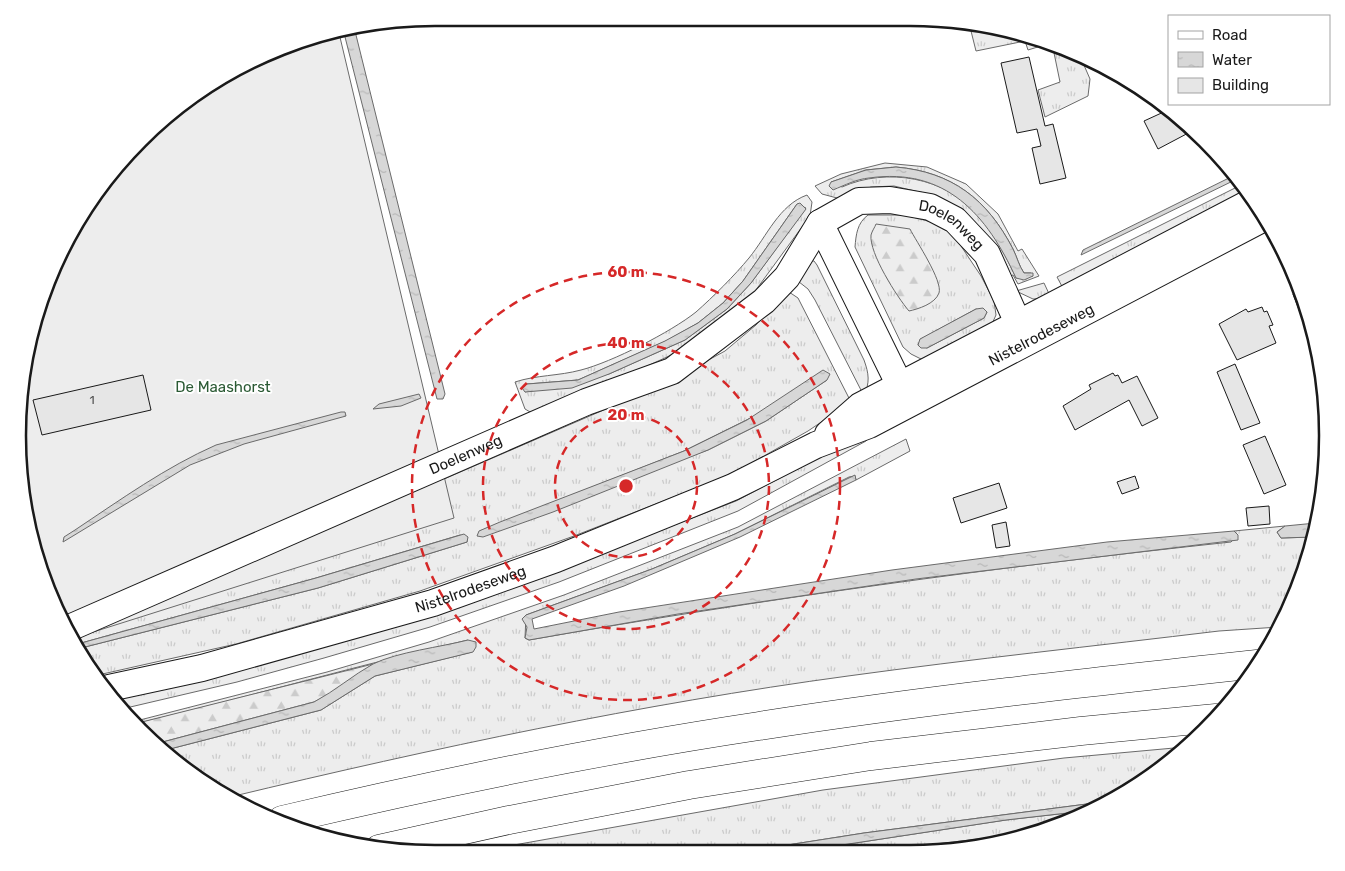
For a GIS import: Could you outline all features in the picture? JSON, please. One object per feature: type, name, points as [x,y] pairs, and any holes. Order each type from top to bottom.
[{"type":"highway","points":[[291,818],[514,770],[758,726],[1080,683],[1249,665]]},
{"type":"highway","points":[[404,843],[509,820],[689,785],[871,756],[1081,731],[1204,719]]},
{"type":"street","name":"Doelenweg","points":[[73,626],[586,402],[672,371],[764,301],[787,276],[820,223],[859,201],[890,200],[930,206],[956,220],[986,254],[1022,331]]},
{"type":"street","name":"Nistelrodeseweg","points":[[113,687],[202,668],[433,603],[556,559],[733,487],[816,445],[860,406],[905,394],[1022,331],[1247,204]]},
{"type":"street","name":"Nistelrodeseweg","points":[[1022,331],[1258,221]]},
{"type":"street","points":[[820,223],[905,394]]},
{"type":"green space","points":[[971,31],[1021,42],[976,51]]},
{"type":"green space","points":[[1026,43],[1038,47],[1028,50]]},
{"type":"green space","points":[[1054,53],[1084,65],[1090,79],[1088,96],[1045,117],[1038,90],[1060,82]]},
{"type":"green space","points":[[885,163],[927,167],[966,184],[998,214],[1018,251],[1022,249],[1039,276],[1018,284],[1013,275],[1007,277],[936,196],[894,186],[871,187],[837,198],[822,194],[815,186],[841,174]],"holes":[[[896,167],[916,170],[951,182],[979,202],[1003,231],[1024,273],[1031,273],[1033,276],[1016,278],[999,245],[979,215],[965,202],[933,184],[915,179],[896,177],[859,181],[842,187],[831,182],[866,170]]]},
{"type":"green space","points":[[1235,188],[1243,199],[1065,292],[1057,277]]},
{"type":"green space","points":[[807,195],[812,202],[810,216],[750,298],[689,347],[537,416],[525,409],[515,382],[573,372],[594,366],[641,346],[685,320],[724,286],[749,258],[774,222],[797,200]],"holes":[[[797,204],[806,208],[751,283],[727,309],[685,340],[609,374],[525,392],[527,384],[578,380],[666,341],[698,323],[723,303],[743,281]]]},
{"type":"green space","points":[[868,215],[905,215],[939,224],[955,237],[981,276],[994,301],[996,315],[991,326],[932,359],[921,359],[911,354],[903,347],[855,247],[858,230],[864,218]],"holes":[[[976,309],[987,312],[984,318],[927,348],[918,345],[921,339]]]},
{"type":"green space","points":[[876,224],[910,229],[933,271],[939,287],[937,297],[930,303],[909,311],[898,296],[874,252],[871,235]]},
{"type":"green space","points":[[806,260],[814,261],[817,265],[864,360],[868,378],[864,396],[815,300],[808,289],[794,278]]},
{"type":"green space","points":[[1044,283],[1051,298],[1033,299],[1016,291]]},
{"type":"green space","points":[[789,292],[798,298],[851,402],[808,431],[717,480],[574,536],[420,591],[236,644],[103,674],[85,647],[318,588],[467,542],[467,537],[460,535],[316,578],[83,643],[79,637],[666,383],[725,351],[756,325],[782,295]],"holes":[[[827,380],[766,421],[708,450],[480,531],[684,451]]]},
{"type":"green space","points":[[868,432],[869,438],[866,441],[738,511],[559,582],[430,627],[237,682],[130,707],[121,697],[517,586],[736,501]]},
{"type":"green space","points":[[906,439],[910,451],[856,480],[855,476],[849,477],[735,534],[652,569],[526,615],[525,638],[529,640],[879,585],[1231,542],[1238,535],[1234,531],[1285,526],[1277,532],[1281,538],[1306,537],[1288,592],[1271,628],[1219,631],[894,670],[770,687],[538,729],[384,761],[239,795],[208,776],[172,748],[321,710],[375,676],[472,652],[468,640],[143,722],[141,720],[327,672],[429,642],[564,595],[738,527]]},
{"type":"green space","points":[[373,664],[333,693],[314,702],[164,742],[143,722]]},
{"type":"green space","points":[[1173,748],[1137,776],[1089,804],[864,833],[788,845],[514,845],[823,790],[1064,758]]},
{"type":"green space","points":[[1069,813],[1015,831],[968,840],[910,845],[842,845],[1006,820]]},
{"type":"shaded area","name":"De Maashorst","points":[[340,38],[454,518],[79,636],[57,592],[40,541],[34,515],[27,462],[27,409],[30,382],[40,330],[48,304],[68,254],[81,231],[95,208],[128,166],[146,146],[186,111],[208,95],[254,68],[279,57],[330,40]]},
{"type":"water","points":[[356,34],[445,394],[443,399],[437,399],[345,37]]},
{"type":"water","points":[[896,167],[934,175],[966,191],[992,216],[1003,231],[1024,273],[1033,273],[1033,276],[1024,280],[1016,278],[992,234],[960,200],[942,188],[920,180],[896,177],[864,179],[851,182],[833,190],[829,186],[831,182],[866,170]]},
{"type":"water","points":[[1228,179],[1231,182],[1081,255],[1083,250]]},
{"type":"water","points":[[800,203],[806,209],[751,283],[727,309],[685,340],[609,374],[572,388],[525,392],[522,388],[527,384],[578,380],[665,341],[698,323],[723,303],[743,281],[797,204]]},
{"type":"water","points":[[983,308],[987,312],[984,318],[927,348],[921,348],[918,345],[920,339],[976,309]]},
{"type":"water","points":[[823,370],[830,374],[827,380],[766,421],[708,450],[553,512],[483,537],[477,536],[479,531],[500,522],[684,451],[747,420]]},
{"type":"water","points":[[419,394],[421,398],[401,406],[373,409],[379,404]]},
{"type":"water","points":[[345,412],[346,416],[244,444],[190,465],[63,542],[64,537],[144,484],[179,463],[216,445]]},
{"type":"water","points":[[855,475],[856,480],[740,537],[624,586],[532,619],[534,629],[619,612],[892,570],[1107,542],[1234,531],[1238,535],[1238,540],[916,579],[678,614],[529,640],[525,638],[527,627],[522,619],[526,615],[652,569],[735,534]]},
{"type":"water","points":[[1309,524],[1306,537],[1281,538],[1277,532],[1285,526]]},
{"type":"water","points":[[464,534],[468,537],[467,542],[318,588],[85,647],[83,643],[316,578]]},
{"type":"water","points":[[468,640],[476,642],[473,652],[375,676],[321,710],[172,748],[164,742],[314,702],[373,664],[406,653]]},
{"type":"water","points":[[1089,804],[1069,813],[1006,820],[842,845],[788,845],[864,833]]},
{"type":"building","points":[[1029,57],[1045,126],[1053,124],[1066,178],[1040,184],[1032,148],[1041,146],[1037,129],[1017,133],[1001,63]]},
{"type":"building","points":[[1161,113],[1186,134],[1158,149],[1144,121]]},
{"type":"building","points":[[1262,307],[1264,312],[1267,311],[1273,325],[1269,326],[1276,343],[1237,360],[1219,324],[1246,309],[1248,312]]},
{"type":"building","points":[[1235,364],[1260,423],[1241,430],[1217,372]]},
{"type":"building","points":[[1113,373],[1115,376],[1118,375],[1122,383],[1137,376],[1158,418],[1142,426],[1129,400],[1075,430],[1063,406],[1091,389],[1089,385]]},
{"type":"building","points":[[143,375],[151,410],[42,435],[33,400]]},
{"type":"building","points":[[1265,436],[1286,485],[1264,494],[1243,445]]},
{"type":"building","points":[[1135,476],[1139,488],[1122,494],[1117,482]]},
{"type":"building","points":[[999,483],[1007,508],[961,523],[953,498]]},
{"type":"building","points":[[1269,506],[1270,524],[1248,526],[1246,508]]},
{"type":"building","points":[[1006,522],[1010,546],[996,548],[992,525]]}]
